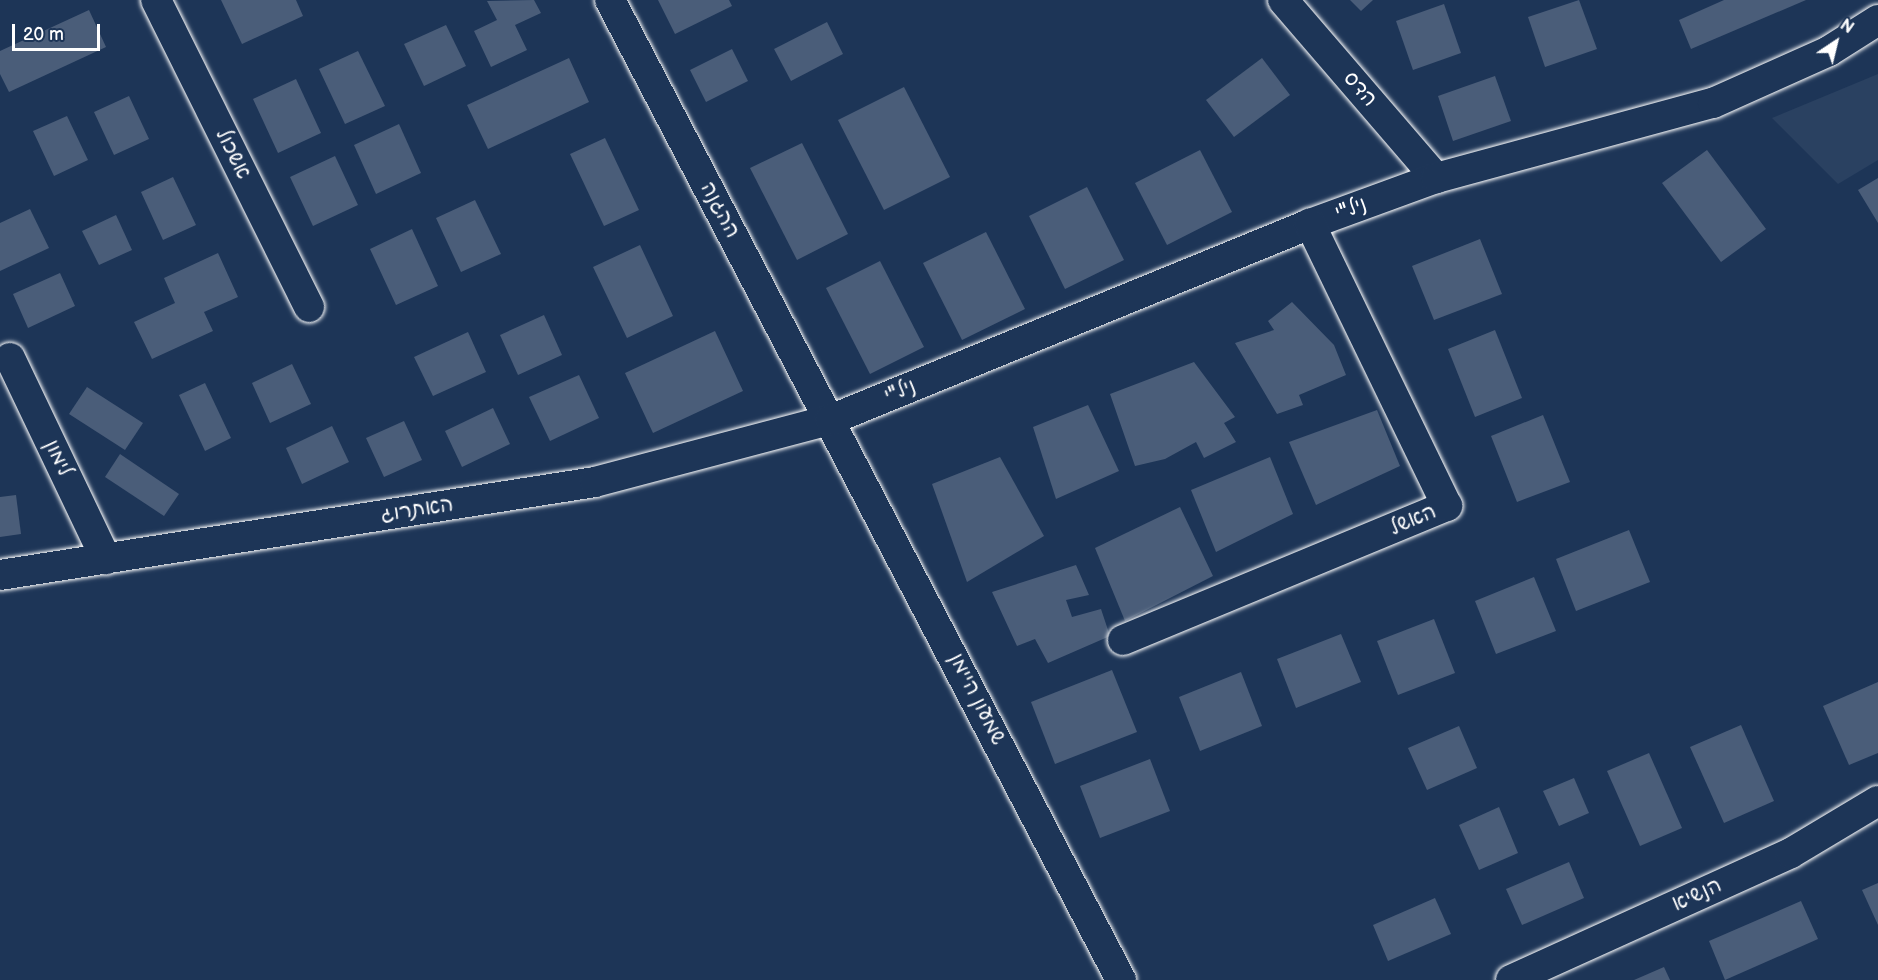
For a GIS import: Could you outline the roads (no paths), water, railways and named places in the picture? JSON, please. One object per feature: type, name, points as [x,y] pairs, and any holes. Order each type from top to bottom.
[{"type":"street","name":"אשכול","points":[[156,0],[309,307]]},
{"type":"street","name":"ההגנה","points":[[610,0],[830,420]]},
{"type":"street","name":"הדס","points":[[1283,0],[1436,178]]},
{"type":"street","name":"ניל\"י","points":[[830,420],[1310,224],[1436,178],[1713,103],[1829,51],[1878,20]]},
{"type":"street","name":"האשל","points":[[1123,640],[1447,506],[1310,224]]},
{"type":"street","name":"לימון","points":[[10,358],[106,559]]},
{"type":"street","name":"האתרוג","points":[[0,575],[595,482],[830,420]]},
{"type":"street","name":"שמעון היימן","points":[[830,420],[1121,980]]},
{"type":"street","name":"הנשיא","points":[[1511,980],[1791,853],[1878,801]]}]
